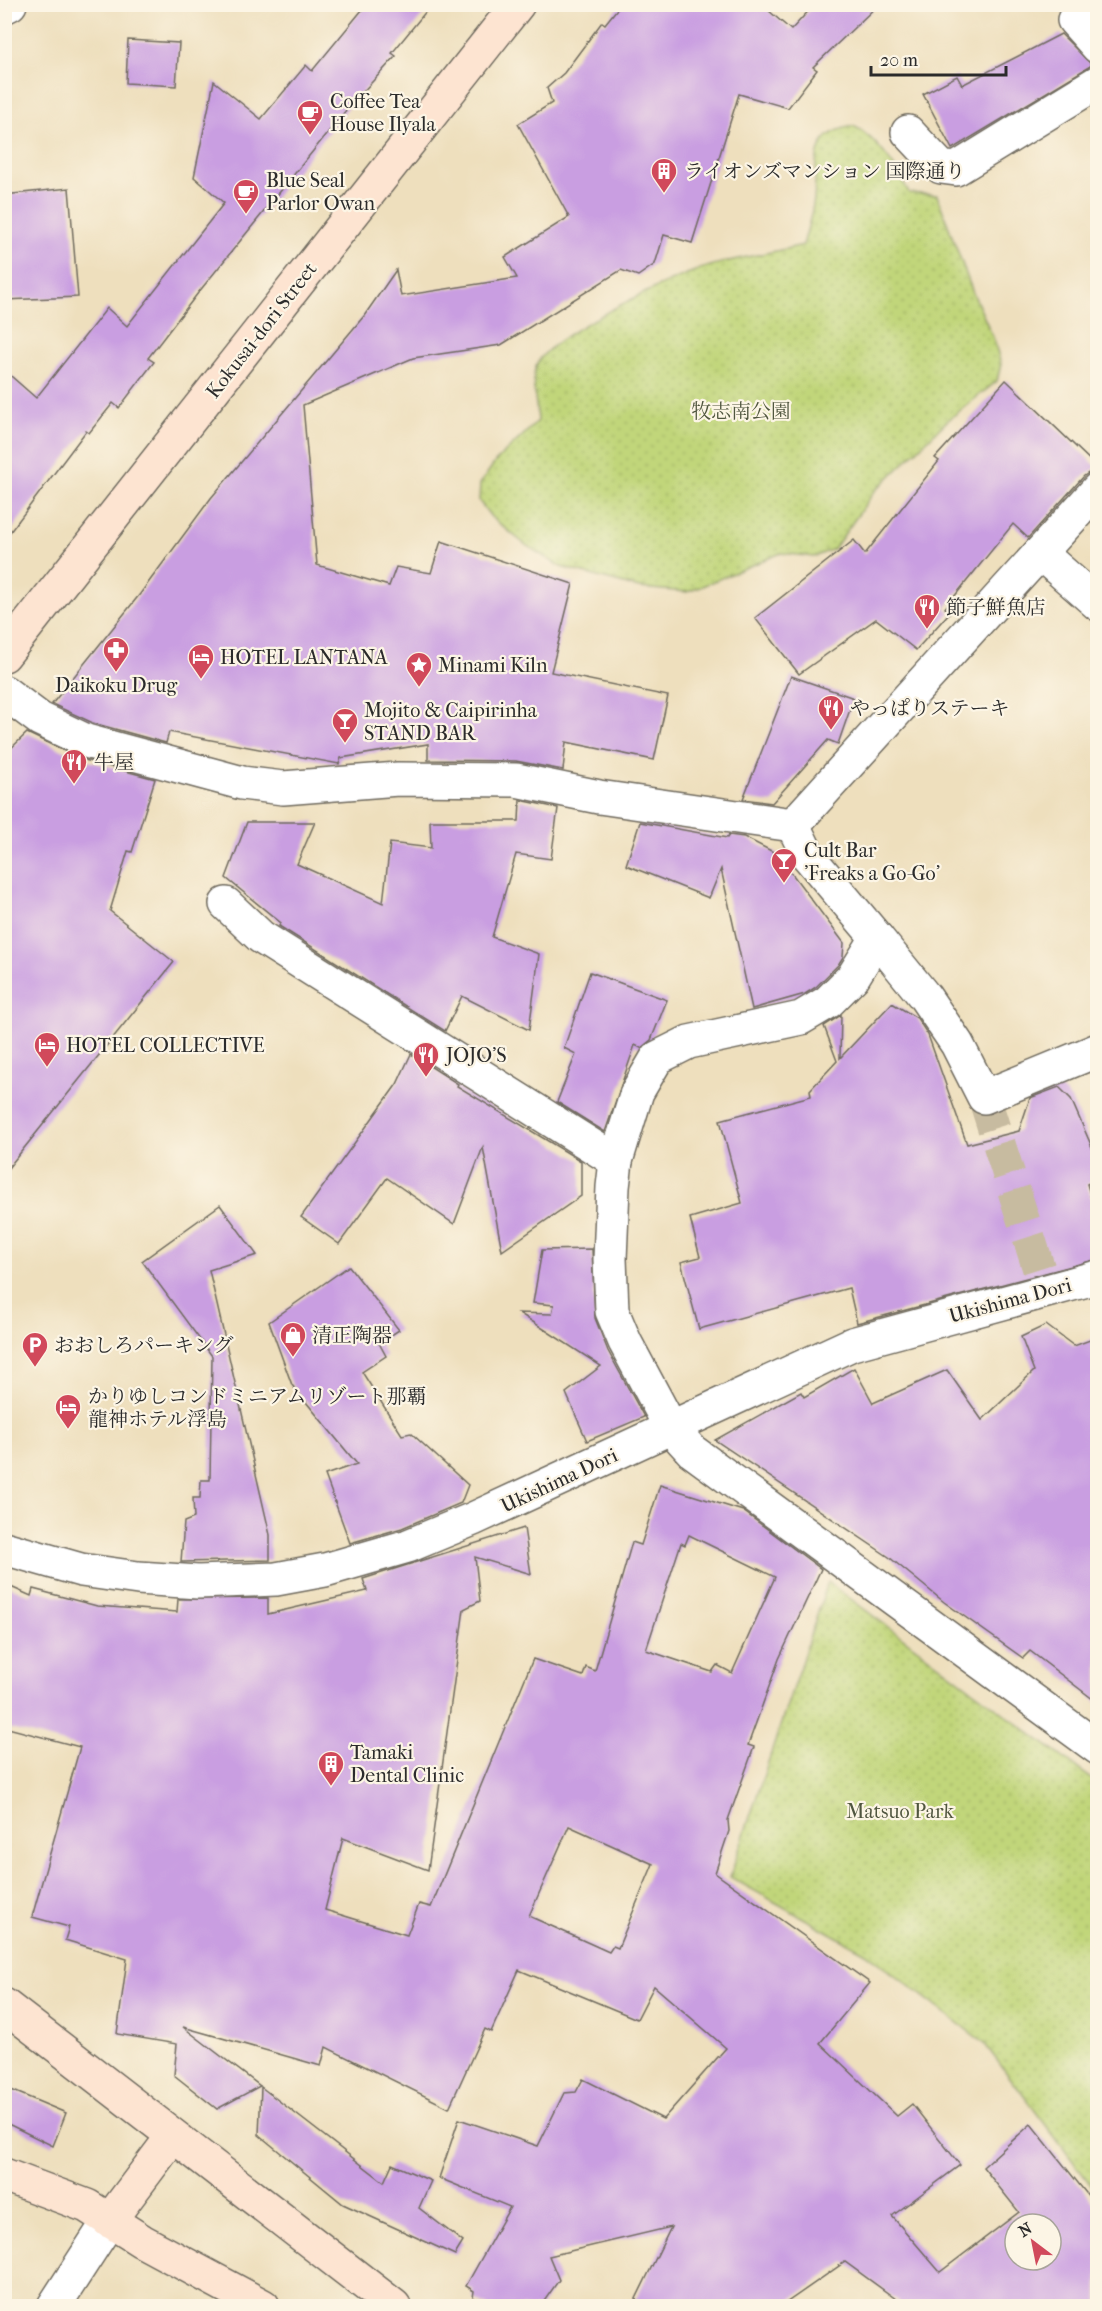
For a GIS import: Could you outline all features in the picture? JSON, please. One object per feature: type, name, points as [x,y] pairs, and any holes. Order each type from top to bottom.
[{"type":"street","points":[[4,7],[10,4]]},
{"type":"street","name":"Kokusai-dori Street","points":[[4,655],[518,4]]},
{"type":"street","points":[[1074,20],[1098,47]]},
{"type":"street","points":[[908,132],[941,168],[956,169],[1098,82]]},
{"type":"street","points":[[793,825],[1098,489]]},
{"type":"street","points":[[1040,553],[1098,604]]},
{"type":"street","points":[[4,692],[40,719],[86,741],[242,783],[283,788],[398,779],[516,780],[599,796],[793,825]]},
{"type":"street","points":[[793,825],[808,856],[924,997],[957,1044],[984,1097],[1098,1050]]},
{"type":"street","points":[[226,904],[261,937],[616,1161]]},
{"type":"street","points":[[877,938],[853,977],[828,1002],[801,1018],[689,1042],[657,1058],[637,1092],[616,1161],[610,1259],[612,1311],[625,1341],[671,1428],[692,1451],[1098,1748]]},
{"type":"street","name":"Ukishima Dori","points":[[4,1548],[43,1561],[138,1578],[198,1582],[276,1579],[325,1570],[408,1546],[852,1344],[1098,1277]]},
{"type":"street","points":[[4,2005],[394,2307]]},
{"type":"street","points":[[54,2307],[109,2221],[172,2136]]},
{"type":"street","points":[[4,2175],[87,2206],[109,2221],[263,2307]]},
{"type":"green space","name":"牧志南公園","points":[[854,126],[886,155],[909,193],[937,195],[973,293],[993,337],[1001,364],[997,381],[947,421],[874,492],[834,549],[814,557],[781,553],[688,592],[639,588],[561,567],[527,546],[491,517],[479,501],[480,484],[495,462],[538,421],[534,391],[535,368],[548,351],[564,338],[606,312],[687,274],[729,261],[803,245],[813,205],[818,152],[829,135]]},
{"type":"green space","name":"Matsuo Park","points":[[828,1582],[1097,1783],[1097,2193],[984,2043],[866,1953],[730,1877]]},
{"type":"building","points":[[367,4],[432,4],[392,53],[396,56],[347,109],[198,293],[148,358],[154,362],[119,408],[113,403],[89,433],[86,431],[4,540],[4,370],[36,398],[107,308],[127,326],[224,203],[194,177],[214,81],[261,119],[306,65],[312,71]]},
{"type":"building","points":[[621,4],[761,4],[791,30],[815,4],[879,4],[813,67],[817,70],[788,108],[739,94],[692,243],[664,235],[655,264],[638,276],[621,270],[501,345],[413,358],[303,405],[317,565],[389,586],[396,567],[431,573],[441,541],[573,584],[551,672],[668,696],[654,760],[566,742],[563,770],[516,761],[428,760],[428,744],[341,758],[339,764],[169,732],[166,743],[93,723],[52,704],[140,594],[211,498],[364,316],[396,270],[401,296],[517,278],[505,257],[569,217],[518,124],[552,103],[547,88],[564,73],[602,22],[605,24]]},
{"type":"building","points":[[1061,34],[1092,65],[952,149],[923,94],[957,76],[962,85]]},
{"type":"building","points":[[128,40],[179,43],[176,86],[126,83]]},
{"type":"building","points":[[69,188],[78,297],[4,300],[4,195]]},
{"type":"building","points":[[1006,380],[1097,467],[1084,476],[1028,538],[1013,524],[945,608],[950,612],[916,650],[876,619],[799,674],[755,618],[854,540],[865,554],[939,461],[935,458]]},
{"type":"building","points":[[791,676],[854,698],[838,744],[828,740],[772,803],[743,799]]},
{"type":"building","name":"HOTEL COLLECTIVE","points":[[27,733],[81,759],[155,779],[132,852],[128,851],[110,911],[174,962],[4,1173],[4,755]]},
{"type":"building","points":[[520,800],[558,808],[551,859],[516,854],[492,937],[539,954],[529,1030],[462,996],[445,1031],[279,926],[281,923],[226,878],[247,822],[315,822],[297,864],[383,903],[390,843],[431,848],[430,821],[519,821]]},
{"type":"building","points":[[640,822],[727,838],[729,835],[744,837],[785,858],[779,864],[793,875],[844,943],[843,957],[838,965],[816,987],[805,994],[752,1009],[721,869],[709,898],[626,865]]},
{"type":"building","points":[[590,972],[667,1000],[651,1040],[641,1048],[635,1045],[605,1132],[557,1102],[576,1054],[564,1048]]},
{"type":"building","points":[[892,1003],[917,1018],[928,1035],[967,1144],[1019,1131],[1030,1098],[1059,1087],[1071,1099],[1098,1161],[1098,1179],[1087,1184],[1098,1221],[1098,1259],[857,1323],[849,1288],[699,1329],[681,1262],[700,1257],[690,1218],[742,1203],[720,1120],[811,1096],[810,1090],[837,1061],[824,1026],[841,1015],[840,1058]]},
{"type":"building","points":[[411,1054],[458,1084],[457,1086],[581,1161],[581,1196],[502,1251],[483,1147],[454,1224],[387,1178],[339,1244],[301,1217],[397,1084]]},
{"type":"building","points":[[220,1205],[257,1255],[209,1270],[270,1535],[270,1560],[181,1562],[184,1522],[194,1518],[193,1498],[200,1498],[201,1480],[210,1480],[212,1356],[142,1261]]},
{"type":"building","points":[[592,1249],[595,1318],[608,1351],[644,1417],[587,1441],[566,1393],[601,1366],[519,1313],[552,1314],[554,1305],[533,1303],[542,1250]]},
{"type":"building","points":[[349,1266],[399,1330],[379,1343],[386,1356],[362,1372],[402,1435],[411,1433],[468,1485],[461,1503],[402,1528],[350,1543],[325,1475],[357,1464],[292,1385],[269,1322]]},
{"type":"building","points":[[1046,1325],[1074,1346],[1098,1337],[1098,1703],[1030,1651],[1023,1658],[944,1602],[889,1557],[715,1440],[801,1392],[804,1397],[854,1368],[873,1403],[947,1370],[982,1420],[1034,1371],[1021,1337]]},
{"type":"building","points":[[660,1485],[743,1511],[821,1569],[779,1659],[748,1745],[754,1747],[728,1820],[729,1831],[715,1873],[870,1983],[820,2043],[897,2116],[912,2104],[960,2165],[892,2216],[940,2272],[1003,2224],[1003,2272],[1063,2272],[1063,2212],[1019,2212],[983,2167],[1031,2124],[1098,2208],[1098,2307],[894,2307],[900,2302],[845,2262],[780,2307],[632,2307],[671,2227],[549,2256],[559,2280],[540,2307],[489,2307],[473,2298],[474,2291],[466,2286],[510,2207],[439,2178],[459,2119],[538,2146],[564,2093],[576,2092],[583,2079],[663,2119],[726,2048],[654,1986],[637,2019],[519,1970],[491,2032],[485,2029],[449,2108],[326,2047],[321,2066],[183,2027],[260,2086],[217,2109],[174,2075],[177,2044],[117,2034],[127,1959],[65,1940],[69,1927],[32,1917],[80,1747],[4,1727],[4,1584],[31,1596],[33,1589],[97,1606],[177,1612],[178,1599],[268,1598],[268,1614],[367,1591],[363,1579],[524,1528],[531,1574],[475,1557],[480,1601],[464,1609],[428,1870],[343,1838],[325,1910],[407,1935],[419,1904],[431,1907],[533,1659],[583,1676],[586,1667],[595,1671],[632,1542],[641,1545]],"holes":[[[689,1535],[775,1577],[732,1673],[717,1665],[712,1672],[646,1650],[681,1543],[685,1545]],[[569,1826],[653,1864],[618,1948],[613,1946],[609,1952],[529,1916]]]},
{"type":"building","points":[[4,2087],[66,2113],[53,2146],[4,2122]]},
{"type":"building","points":[[261,2087],[384,2182],[392,2164],[431,2181],[419,2208],[463,2242],[455,2255],[343,2204],[259,2135]]},
{"type":"tunnel","points":[[984,1097],[1046,1291]]},
{"type":"place","name":"Coffee Tea House Ilyala","points":[[310,136]]},
{"type":"place","name":"ライオンズマンション 国際通り","points":[[664,194]]},
{"type":"place","name":"Blue Seal Parlor Owan","points":[[246,215]]},
{"type":"place","name":"節子鮮魚店","points":[[927,630]]},
{"type":"place","name":"Daikoku Drug","points":[[116,673]]},
{"type":"place","name":"HOTEL LANTANA","points":[[201,680]]},
{"type":"place","name":"Minami Kiln","points":[[419,688]]},
{"type":"place","name":"やっぱりステーキ","points":[[831,731]]},
{"type":"place","name":"Mojito & Caipirinha STAND BAR","points":[[345,744]]},
{"type":"place","name":"牛屋","points":[[74,785]]},
{"type":"place","name":"Cult Bar 'Freaks a Go-Go'","points":[[784,884]]},
{"type":"place","name":"HOTEL COLLECTIVE","points":[[47,1068]]},
{"type":"place","name":"JOJO'S","points":[[426,1078]]},
{"type":"place","name":"清正陶器","points":[[293,1358]]},
{"type":"place","name":"おおしろパーキング","points":[[35,1368]]},
{"type":"place","name":"かりゆしコンドミニアムリゾート那覇 龍神ホテル浮島","points":[[68,1430]]},
{"type":"place","name":"Tamaki Dental Clinic","points":[[331,1787]]}]
